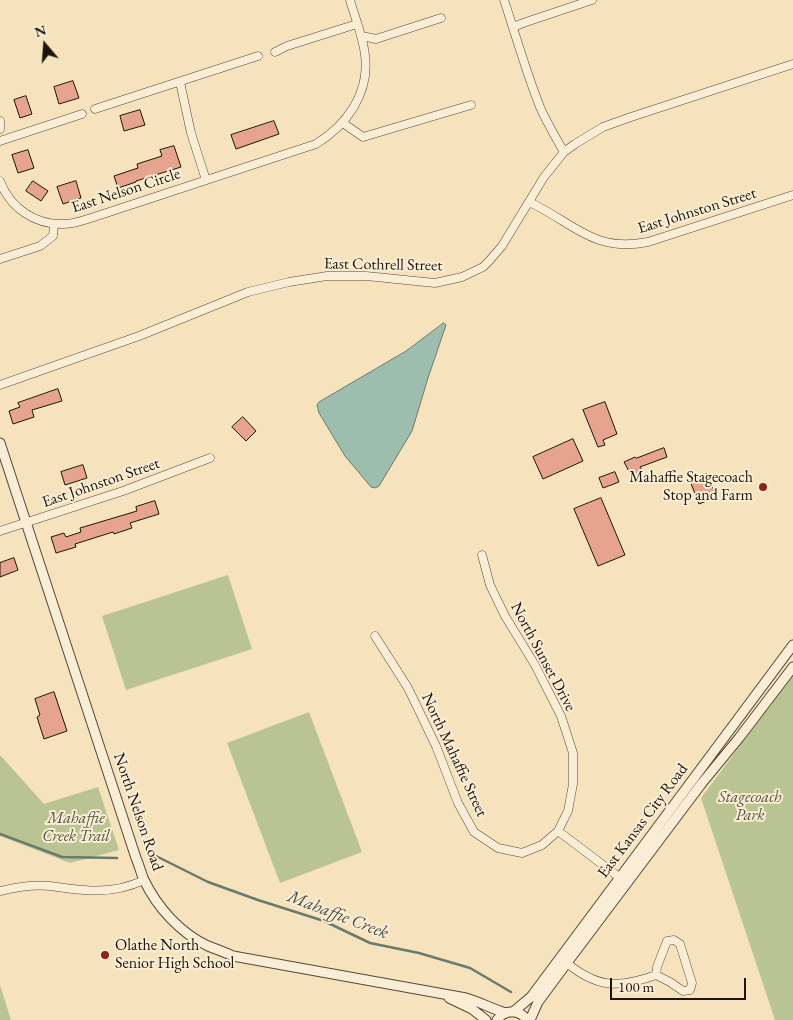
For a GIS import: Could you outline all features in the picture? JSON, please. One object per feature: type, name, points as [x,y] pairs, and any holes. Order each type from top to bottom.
[{"type":"street","name":"East Nelson Circle","points":[[0,181],[3,190],[20,210],[36,219],[54,224],[74,223],[310,146],[326,138],[350,115],[363,86],[366,56],[362,36],[350,0]]},
{"type":"street","points":[[504,0],[541,108],[564,152]]},
{"type":"street","points":[[513,27],[592,0]]},
{"type":"street","points":[[362,36],[376,40],[441,18]]},
{"type":"street","points":[[275,52],[287,46],[357,24]]},
{"type":"street","points":[[95,109],[258,56]]},
{"type":"street","name":"East Cothrell Street","points":[[0,385],[124,342],[248,292],[289,282],[327,276],[366,276],[435,283],[473,273],[489,261],[502,246],[544,178],[564,152],[575,144],[603,127],[793,64]]},
{"type":"street","name":"East Nelson Circle","points":[[180,82],[191,133],[206,180]]},
{"type":"street","points":[[343,123],[363,137],[471,104]]},
{"type":"street","points":[[0,141],[82,114]]},
{"type":"street","points":[[0,121],[0,130]]},
{"type":"street","name":"East Johnston Street","points":[[528,202],[594,239],[626,245],[648,242],[793,195]]},
{"type":"street","name":"East Nelson Circle","points":[[0,259],[40,246],[53,236],[54,224]]},
{"type":"street","name":"North Nelson Road","points":[[0,443],[144,880],[164,911],[189,934],[206,945],[233,956],[472,999],[491,1008],[518,1013],[529,1020]]},
{"type":"street","name":"East Johnston Street","points":[[0,531],[123,491],[210,458]]},
{"type":"street","name":"North Sunset Drive","points":[[482,555],[490,585],[505,616],[535,666],[561,716],[573,753],[572,784],[568,811],[558,830]]},
{"type":"street","name":"North Mahaffie Street","points":[[375,636],[408,688],[436,746],[458,803],[474,832],[498,848],[522,853],[542,845],[558,830]]},
{"type":"street","name":"East Kansas City Road","points":[[624,880],[793,645]]},
{"type":"street","name":"East Kansas City Road","points":[[497,1020],[531,997],[563,960],[793,667]]},
{"type":"street","points":[[558,830],[624,880]]},
{"type":"street","points":[[0,891],[33,886],[114,890],[132,886],[144,880]]},
{"type":"street","points":[[563,960],[586,977],[609,984],[629,983],[656,975],[683,991],[690,990],[692,983],[680,944],[674,940],[667,941],[657,967],[656,975]]},
{"type":"street","name":"East Kansas City Road","points":[[529,1020],[563,960]]},
{"type":"street","name":"North Nelson Road","points":[[437,992],[472,1009],[486,1020]]},
{"type":"green space","points":[[228,575],[252,649],[126,690],[102,616]]},
{"type":"green space","name":"Stagecoach Park","points":[[793,675],[793,1020],[775,1020],[701,798]]},
{"type":"green space","points":[[309,712],[362,852],[280,883],[227,743]]},
{"type":"green space","name":"Mahaffie Creek Trail","points":[[0,755],[44,804],[98,787],[119,850],[70,863],[0,836]]},
{"type":"green space","points":[[0,985],[11,1020],[0,1020]]},
{"type":"shaded area","points":[[444,323],[446,325],[412,431],[379,486],[371,487],[345,456],[319,413],[317,405],[319,402],[406,351]]},
{"type":"building","points":[[73,81],[79,98],[59,104],[54,87]]},
{"type":"building","points":[[26,96],[32,114],[20,118],[14,100]]},
{"type":"building","points":[[140,110],[145,125],[124,131],[120,116]]},
{"type":"building","points":[[274,121],[279,134],[236,149],[231,135]]},
{"type":"building","points":[[174,146],[181,167],[118,188],[114,176],[138,168],[137,164],[162,156],[160,150]]},
{"type":"building","points":[[28,150],[34,168],[18,173],[12,155]]},
{"type":"building","points":[[33,181],[48,191],[41,201],[26,191]]},
{"type":"building","points":[[76,181],[81,198],[63,204],[57,187]]},
{"type":"building","points":[[58,389],[62,401],[32,410],[34,417],[13,424],[9,411],[20,407],[18,403]]},
{"type":"building","points":[[605,402],[617,434],[603,440],[605,445],[598,447],[583,410]]},
{"type":"building","points":[[243,417],[256,431],[246,441],[232,427]]},
{"type":"building","points":[[573,439],[583,461],[543,479],[533,457]]},
{"type":"building","points":[[664,448],[667,457],[640,467],[643,472],[632,477],[624,462]]},
{"type":"building","points":[[83,465],[87,478],[65,485],[61,472]]},
{"type":"building","points":[[615,472],[619,482],[603,488],[599,478]]},
{"type":"building","points":[[707,474],[716,497],[699,504],[690,481]]},
{"type":"building","points":[[601,498],[625,555],[598,566],[574,509]]},
{"type":"building","points":[[155,501],[159,514],[130,523],[132,528],[75,544],[76,547],[56,553],[51,537],[64,533],[66,537],[81,532],[80,528],[137,511],[136,507]]},
{"type":"building","points":[[14,558],[18,570],[0,577],[0,563]]},
{"type":"building","points":[[54,692],[67,731],[44,739],[37,717],[40,715],[35,699]]},
{"type":"waterway","name":"Mahaffie Creek","points":[[0,834],[62,857],[117,858]]},
{"type":"waterway","name":"Mahaffie Creek","points":[[156,856],[208,882],[324,921],[370,943],[419,953],[470,968],[511,992]]},
{"type":"place","name":"Mahaffie Stagecoach Stop and Farm","points":[[763,487]]},
{"type":"place","name":"Olathe North Senior High School","points":[[105,955]]}]
